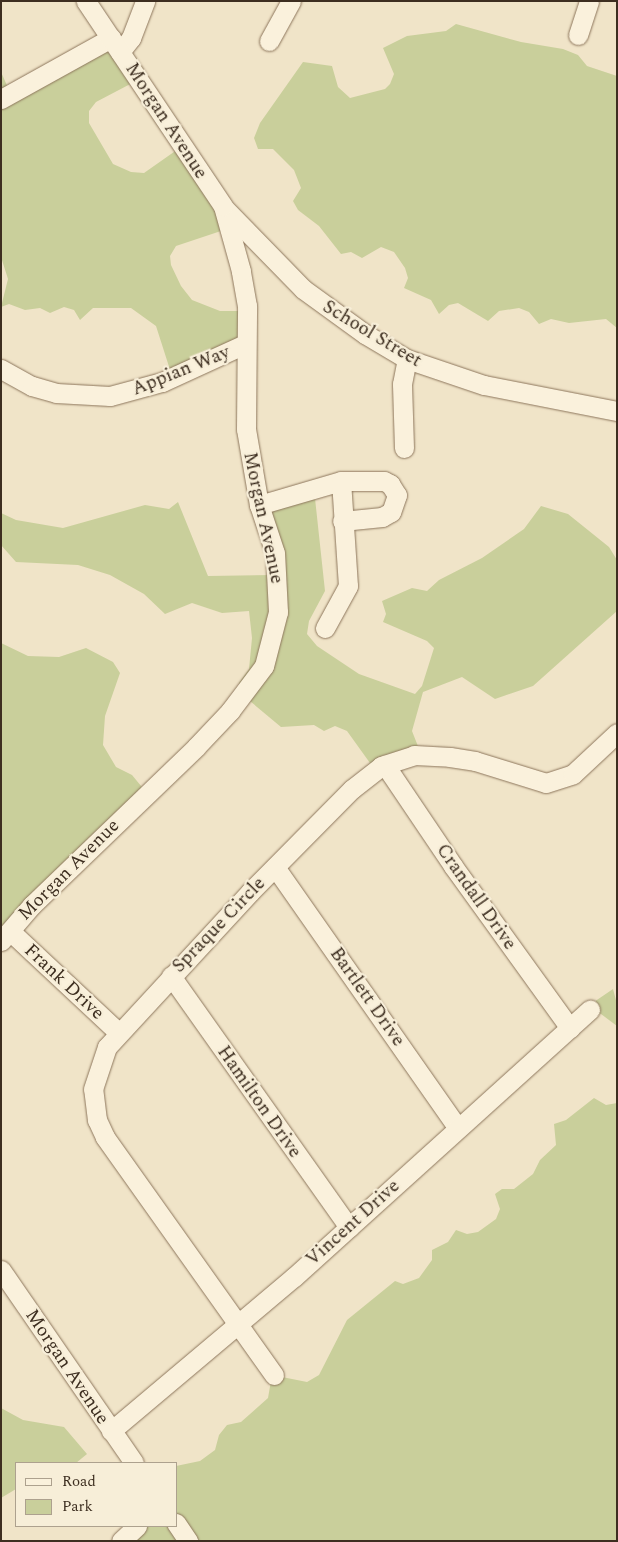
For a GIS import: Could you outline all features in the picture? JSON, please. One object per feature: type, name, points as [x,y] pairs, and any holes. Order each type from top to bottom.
[{"type":"street","name":"Morgan Avenue","points":[[5,936],[78,859],[196,747],[230,711],[264,666],[276,630],[280,593],[275,553],[259,505],[246,429],[246,306],[241,271],[223,206],[86,1]]},
{"type":"street","points":[[1,99],[131,38],[145,1]]},
{"type":"street","points":[[269,41],[290,1]]},
{"type":"street","points":[[578,35],[590,1]]},
{"type":"street","name":"School Street","points":[[223,206],[303,289],[364,334],[407,359],[484,385],[617,411]]},
{"type":"street","name":"Appian Way","points":[[1,369],[32,386],[56,393],[110,396],[162,382],[245,344]]},
{"type":"street","points":[[404,448],[402,384],[407,359]]},
{"type":"street","points":[[259,505],[341,481],[384,481],[396,495],[394,508],[387,516],[342,521]]},
{"type":"street","points":[[325,628],[348,586],[342,521],[341,481]]},
{"type":"street","name":"Spraque Circle","points":[[274,1375],[105,1137],[97,1120],[93,1089],[107,1046],[171,976],[352,789],[385,765],[414,755],[450,757],[475,761],[546,783],[573,774],[617,732]]},
{"type":"street","name":"Crandall Drive","points":[[385,765],[453,866],[570,1028]]},
{"type":"street","name":"Bartlett Drive","points":[[275,868],[458,1128]]},
{"type":"street","name":"Frank Drive","points":[[5,936],[119,1032]]},
{"type":"street","name":"Hamilton Drive","points":[[171,976],[349,1227]]},
{"type":"street","name":"Vincent Drive","points":[[111,1431],[349,1227],[590,1010]]},
{"type":"street","name":"Morgan Avenue","points":[[1,1270],[133,1462]]},
{"type":"street","points":[[178,1526],[188,1541]]},
{"type":"street","points":[[120,1541],[136,1527]]},
{"type":"green space","points":[[456,24],[521,42],[563,49],[578,55],[587,66],[617,76],[617,328],[606,319],[569,323],[551,319],[539,324],[529,312],[519,308],[499,311],[488,321],[458,303],[449,305],[439,314],[431,300],[404,288],[408,278],[405,268],[394,252],[381,247],[362,258],[351,252],[341,254],[319,226],[298,210],[293,201],[301,188],[294,170],[273,149],[258,149],[254,138],[260,123],[303,62],[332,66],[338,87],[350,98],[385,89],[390,84],[394,74],[383,48],[407,36],[446,31]]},
{"type":"green space","points":[[105,40],[136,81],[96,102],[89,111],[89,123],[113,164],[131,172],[144,173],[181,147],[227,229],[176,246],[170,256],[171,265],[181,286],[192,300],[220,311],[245,311],[245,338],[172,376],[156,326],[131,308],[93,308],[80,320],[74,310],[64,307],[50,313],[40,308],[25,310],[9,304],[1,307],[8,279],[1,257],[1,72],[9,90]]},
{"type":"green space","points":[[314,489],[325,591],[309,621],[307,634],[317,646],[359,674],[415,694],[422,686],[434,648],[427,641],[383,622],[386,614],[382,601],[412,588],[427,591],[439,580],[482,558],[524,529],[541,506],[568,514],[609,547],[617,560],[617,611],[533,686],[495,699],[462,677],[423,692],[412,731],[421,754],[375,770],[347,731],[335,726],[324,731],[314,725],[281,727],[244,696],[239,683],[249,669],[252,638],[249,611],[222,613],[192,603],[165,614],[144,594],[110,575],[78,565],[16,562],[1,545],[1,513],[16,520],[63,528],[145,505],[169,509],[178,502],[208,576],[274,575],[259,511]]},
{"type":"green space","points":[[1,643],[28,656],[59,657],[86,648],[113,662],[120,673],[105,716],[103,745],[116,767],[132,775],[146,792],[1,941]]},
{"type":"green space","points":[[613,989],[617,1004],[617,1026],[601,1014],[588,1011],[591,1004]]},
{"type":"green space","points":[[594,1098],[606,1105],[617,1103],[617,1541],[120,1541],[136,1527],[178,1527],[178,1466],[200,1461],[215,1450],[219,1435],[227,1425],[241,1422],[268,1398],[272,1375],[307,1382],[319,1375],[347,1320],[395,1281],[403,1284],[419,1278],[432,1260],[432,1250],[448,1242],[456,1230],[467,1234],[478,1232],[496,1219],[500,1209],[495,1194],[502,1189],[514,1189],[533,1174],[540,1160],[556,1145],[554,1124],[566,1120]]},
{"type":"green space","points":[[1,1408],[23,1420],[64,1427],[87,1454],[77,1462],[15,1462],[15,1490],[1,1498]]}]
